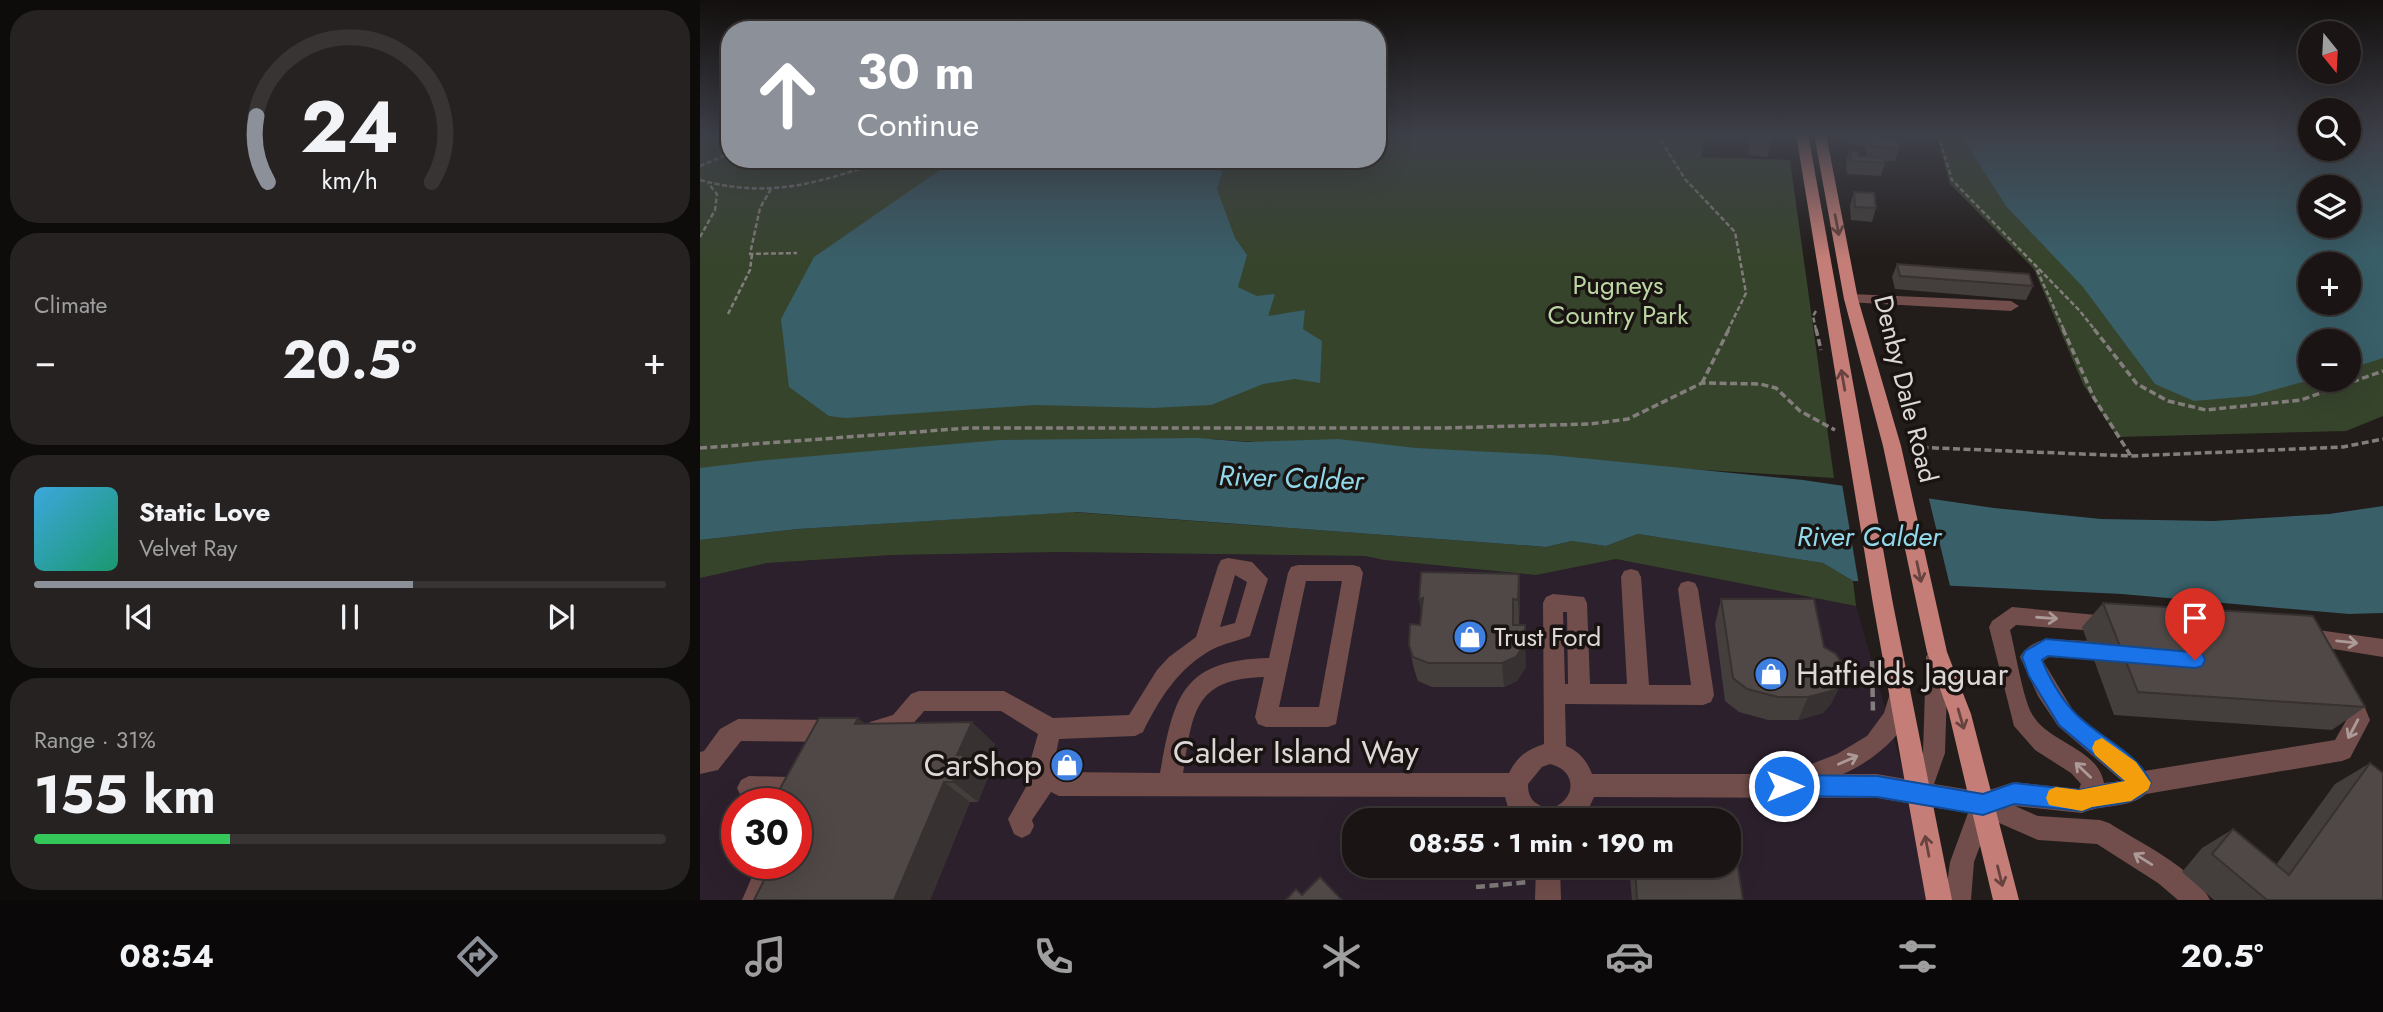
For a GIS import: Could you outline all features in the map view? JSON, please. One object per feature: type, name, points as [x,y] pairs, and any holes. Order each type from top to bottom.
[{"type":"main road","name":"Denby Dale Road","points":[[1809,176],[1899,694],[1939,900]]},
{"type":"main road","name":"Denby Dale Road","points":[[1828,176],[1852,299],[1892,446],[1937,652],[1960,715],[2006,900]]},
{"type":"street","points":[[1852,299],[2011,306]]},
{"type":"street","points":[[1298,573],[1353,573],[1328,717],[1266,717],[1277,667],[1298,573]]},
{"type":"street","points":[[1631,577],[1639,696]]},
{"type":"street","points":[[1554,694],[1703,695],[1688,589]]},
{"type":"street","points":[[1555,754],[1553,603],[1577,603],[1579,695]]},
{"type":"street","points":[[1983,804],[2014,794],[2082,801],[2093,793],[2092,779],[2079,765],[2043,742],[2022,719],[1999,627],[2012,616],[2136,625]]},
{"type":"street","points":[[2288,636],[2383,648]]},
{"type":"street","points":[[700,763],[710,762],[728,737],[738,730],[821,732],[880,729],[899,724],[919,701],[1004,702],[1051,729],[1135,726],[1148,697],[1162,676],[1192,650],[1205,643]]},
{"type":"street","points":[[2129,653],[2046,648],[2031,657],[2066,719],[2129,770],[2140,783]]},
{"type":"street","points":[[1917,792],[1934,753],[1937,652]]},
{"type":"street","points":[[1169,786],[1187,701],[1202,682],[1228,670],[1277,667]]},
{"type":"street","points":[[2088,797],[2131,791],[2140,783],[2342,750],[2359,720],[2353,705],[2330,682]]},
{"type":"street","points":[[1784,786],[1851,759],[1874,745],[1890,727],[1899,694]]},
{"type":"street","points":[[1022,826],[1020,819],[1039,786],[1049,780],[1041,774],[1042,759],[1051,729]]},
{"type":"street","points":[[1524,808],[1516,796],[1518,774],[1533,757],[1555,754],[1574,765],[1583,785],[1575,808]]},
{"type":"street","name":"Calder Island Way","points":[[1049,780],[1059,784],[1077,785],[1169,786],[1516,785]]},
{"type":"street","points":[[1583,785],[1877,786],[1983,804],[2038,828],[2100,832],[2166,874],[2197,900]]},
{"type":"street","points":[[1958,900],[1962,862],[1983,804]]},
{"type":"street","points":[[755,900],[764,879]]},
{"type":"path","points":[[700,180],[739,190],[805,184],[833,176]]},
{"type":"path","points":[[1683,176],[1735,232],[1746,293],[1702,383]]},
{"type":"path","points":[[1951,176],[2079,310],[2137,384],[2168,401],[2206,411],[2301,400],[2383,370]]},
{"type":"path","points":[[700,237],[715,209],[717,194],[708,182]]},
{"type":"path","points":[[729,314],[750,270],[760,208],[771,189]]},
{"type":"path","points":[[752,254],[797,253]]},
{"type":"path","points":[[2035,265],[2094,398],[2131,456]]},
{"type":"path","points":[[700,448],[969,428],[1445,428],[1613,423],[1628,419],[1702,383],[1760,384],[1776,388],[1800,411],[1837,430],[1853,433]]},
{"type":"path","points":[[1892,446],[2131,456],[2343,447],[2383,439]]},
{"type":"path","points":[[1871,654],[1873,723]]},
{"type":"path","points":[[1476,887],[1548,882]]},
{"type":"shaded area","points":[[1062,552],[1365,556],[1536,575],[1616,559],[1856,606],[1940,900],[700,900],[700,578],[767,563],[893,555]]},
{"type":"green space","name":"Pugneys Country Park","points":[[700,176],[1792,176],[1834,478],[1209,439],[700,485]]},
{"type":"green space","points":[[1948,176],[2021,176],[2298,372],[2298,392],[2361,392],[2361,362],[2383,355],[2383,416],[2346,431],[2117,437],[2083,384],[2034,269],[1950,184]]},
{"type":"green space","points":[[1072,512],[1546,547],[1572,541],[1606,546],[1638,534],[1823,563],[1853,581],[1856,606],[1616,559],[1536,575],[1365,556],[1062,552],[893,555],[767,563],[700,578],[700,540],[798,529]]},
{"type":"water","points":[[931,176],[1221,176],[1217,189],[1235,238],[1247,255],[1238,287],[1257,296],[1275,294],[1268,316],[1305,310],[1303,329],[1322,341],[1320,383],[1295,379],[1263,384],[1211,405],[1152,408],[1036,405],[845,418],[829,416],[789,387],[781,319],[814,257]]},
{"type":"water","points":[[1987,176],[2298,176],[2298,238],[2361,238],[2361,176],[2383,176],[2383,358],[2361,365],[2361,329],[2298,329],[2298,383],[2251,396],[2194,401],[2155,384],[2083,287],[2006,206]]},
{"type":"water","name":"River Calder","points":[[1197,438],[1248,442],[1338,439],[1416,448],[1551,455],[1803,480],[1994,508],[2101,519],[2213,521],[2329,514],[2383,506],[2383,613],[2349,614],[2122,594],[1853,581],[1823,563],[1638,534],[1606,546],[1572,541],[1546,547],[1076,512],[798,529],[700,540],[700,468],[1000,440]]},
{"type":"pier","points":[[1842,484],[1928,495],[1951,590],[1859,585]]},
{"type":"building","points":[[1854,192],[1874,193],[1876,208],[1855,207]]},
{"type":"building","points":[[1897,264],[2029,274],[2033,286],[1900,276]]},
{"type":"building","name":"Trust Ford","points":[[1421,572],[1519,574],[1518,600],[1513,599],[1513,625],[1525,625],[1525,643],[1516,657],[1502,663],[1428,663],[1413,657],[1409,645],[1410,624],[1420,625],[1423,598],[1419,600]]},
{"type":"building","name":"Hatfields Jaguar","points":[[1721,599],[1814,599],[1824,647],[1836,654],[1844,667],[1843,681],[1835,690],[1808,697],[1778,697],[1747,689],[1733,678]]},
{"type":"building","points":[[2103,603],[2313,616],[2365,707],[2138,692]]},
{"type":"building","points":[[819,718],[858,718],[855,724],[972,722],[957,755],[964,755],[953,782],[944,782],[894,900],[754,900],[765,879],[812,879],[812,788],[780,788]]},
{"type":"building","points":[[2370,763],[2383,773],[2383,900],[2267,900],[2212,854],[2233,829],[2289,875]]},
{"type":"building","points":[[1320,877],[1342,900],[1286,900],[1296,889],[1302,895]]},
{"type":"building","points":[[1636,878],[1740,878],[1743,900],[1637,900]]},
{"type":"slow traffic","points":[[2056,798],[2082,801],[2088,797],[2131,791],[2140,783],[2129,770],[2102,748]]},
{"type":"place","name":"Trust Ford","points":[[1470,637]]},
{"type":"place","name":"Hatfields Jaguar","points":[[1771,674]]},
{"type":"place","name":"CarShop","points":[[1067,765]]},
{"type":"route","points":[[1784,786],[1877,786],[1983,804],[2014,794],[2082,801],[2088,797],[2131,791],[2140,783],[2129,770],[2066,719],[2031,657],[2046,648],[2090,649],[2195,660]]}]
